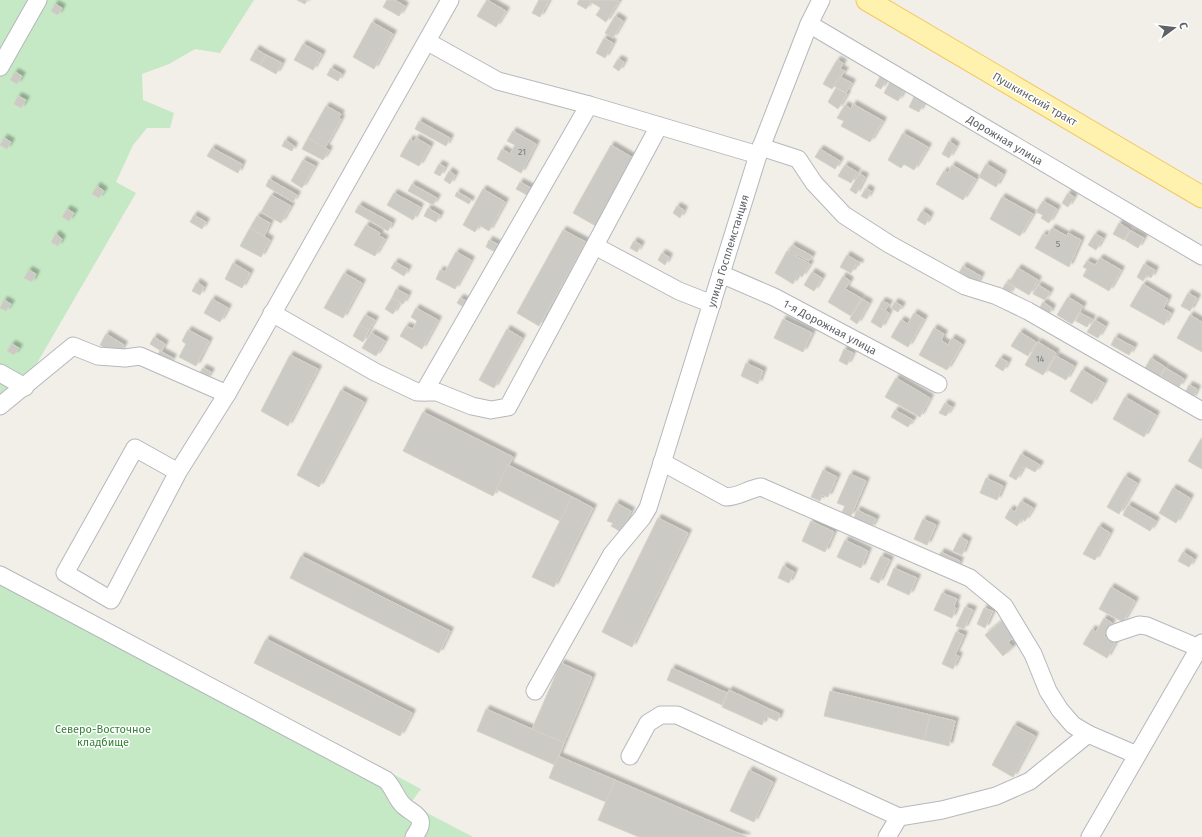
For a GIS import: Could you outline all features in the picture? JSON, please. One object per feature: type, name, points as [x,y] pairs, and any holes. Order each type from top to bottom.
[{"type":"main road","name":"Пушкинский тракт","points":[[868,0],[1202,197]]},
{"type":"street","points":[[0,67],[38,0]]},
{"type":"street","points":[[178,472],[135,448],[65,573],[111,600],[178,472],[226,394],[428,42],[450,0]]},
{"type":"street","name":"улица Госплемстанция","points":[[535,691],[612,554],[637,525],[648,508],[759,151],[809,24],[821,0]]},
{"type":"street","name":"Дорожная улица","points":[[809,24],[1202,256]]},
{"type":"street","points":[[428,42],[498,81],[589,105],[659,126],[759,151],[798,159],[814,183],[844,215],[889,244],[965,286],[997,296],[1028,311],[1202,411]]},
{"type":"street","points":[[424,392],[589,105]]},
{"type":"street","points":[[272,313],[375,372],[417,392],[437,392],[472,406],[491,410],[508,407],[659,126]]},
{"type":"street","points":[[595,246],[679,291],[712,304]]},
{"type":"street","name":"1-я Дорожная улица","points":[[721,274],[774,297],[938,384]]},
{"type":"street","points":[[0,406],[73,346],[98,356],[125,358],[140,356],[226,394]]},
{"type":"street","points":[[0,373],[25,387]]},
{"type":"street","points":[[662,462],[726,497],[735,497],[749,488],[761,487],[970,578],[1004,606],[1034,654],[1048,691],[1060,710],[1073,725],[1088,734],[1138,755]]},
{"type":"street","points":[[0,575],[386,780],[392,786],[403,805],[419,817],[421,822],[420,827],[414,837]]},
{"type":"street","points":[[1090,837],[1200,646],[1147,626],[1139,625],[1115,633]]},
{"type":"street","points":[[630,756],[648,723],[661,715],[677,715],[899,817],[942,810],[996,796],[1030,781],[1088,734]]},
{"type":"street","points":[[887,837],[899,817]]},
{"type":"green space","points":[[0,0],[254,0],[220,53],[195,49],[169,64],[142,74],[143,100],[174,113],[170,128],[147,128],[133,145],[116,182],[136,193],[26,382],[0,401]]},
{"type":"green space","name":"Северо-Восточное кладбище","points":[[0,565],[421,789],[410,804],[473,837],[0,837]]},
{"type":"building","points":[[297,0],[307,0],[305,4]]},
{"type":"building","points":[[387,0],[395,0],[405,6],[399,16],[383,7]]},
{"type":"building","points":[[487,0],[506,11],[496,27],[477,16]]},
{"type":"building","points":[[539,0],[549,0],[540,17],[532,13]]},
{"type":"building","points":[[579,0],[619,1],[606,22],[596,15],[601,8],[591,2],[586,9],[577,4]]},
{"type":"building","points":[[55,4],[62,8],[58,15],[51,11]]},
{"type":"building","points":[[615,16],[623,21],[613,38],[605,33]]},
{"type":"building","points":[[372,22],[393,34],[374,69],[353,57]]},
{"type":"building","points":[[604,38],[613,43],[605,58],[596,53]]},
{"type":"building","points":[[303,44],[322,54],[313,70],[294,60]]},
{"type":"building","points":[[256,49],[266,55],[260,65],[250,60]]},
{"type":"building","points":[[266,55],[282,63],[276,74],[260,65]]},
{"type":"building","points":[[618,59],[624,62],[619,71],[613,67]]},
{"type":"building","points":[[837,60],[843,63],[840,69],[845,71],[832,89],[823,84]]},
{"type":"building","points":[[331,68],[342,74],[338,81],[327,75]]},
{"type":"building","points":[[15,72],[22,76],[17,84],[10,80]]},
{"type":"building","points":[[881,75],[887,79],[881,89],[875,86]]},
{"type":"building","points":[[840,77],[852,83],[846,93],[834,86]]},
{"type":"building","points":[[891,80],[905,89],[898,101],[884,93]]},
{"type":"building","points":[[836,88],[847,94],[838,109],[828,102]]},
{"type":"building","points":[[915,95],[925,100],[919,112],[909,107]]},
{"type":"building","points":[[18,96],[26,100],[21,108],[14,104]]},
{"type":"building","points":[[853,104],[883,121],[870,142],[841,126],[844,121],[837,118],[845,105],[851,109]]},
{"type":"building","points":[[326,106],[341,114],[339,117],[341,119],[325,148],[308,138]]},
{"type":"building","points":[[419,121],[450,138],[446,146],[415,129]]},
{"type":"building","points":[[513,131],[536,144],[521,173],[497,159],[502,149],[510,154],[515,145],[507,141]]},
{"type":"building","points":[[903,133],[928,147],[914,170],[904,164],[901,168],[888,160]]},
{"type":"building","points":[[4,138],[11,142],[7,149],[0,145]]},
{"type":"building","points":[[308,138],[329,150],[323,160],[302,149]]},
{"type":"building","points":[[416,138],[430,146],[419,166],[400,156],[410,139],[414,142]]},
{"type":"building","points":[[285,140],[294,146],[292,151],[282,146]]},
{"type":"building","points":[[949,141],[956,146],[949,158],[942,154]]},
{"type":"building","points":[[611,145],[633,158],[596,226],[573,213]]},
{"type":"building","points":[[212,148],[242,164],[238,173],[207,156]]},
{"type":"building","points":[[820,149],[840,161],[835,169],[815,157]]},
{"type":"building","points":[[303,160],[315,166],[302,188],[291,181]]},
{"type":"building","points":[[439,164],[445,167],[440,176],[434,173]]},
{"type":"building","points":[[986,164],[1003,174],[996,187],[979,177]]},
{"type":"building","points":[[845,165],[857,172],[851,183],[838,176]]},
{"type":"building","points":[[952,165],[976,179],[963,200],[936,184],[944,171],[948,173]]},
{"type":"building","points":[[449,171],[455,175],[450,184],[444,180]]},
{"type":"building","points":[[859,174],[865,177],[856,194],[850,190]]},
{"type":"building","points":[[269,179],[297,195],[293,202],[266,186]]},
{"type":"building","points":[[520,182],[531,188],[527,195],[516,189]]},
{"type":"building","points":[[412,184],[437,198],[433,205],[408,191]]},
{"type":"building","points":[[97,186],[104,191],[99,198],[92,194]]},
{"type":"building","points":[[866,188],[871,191],[867,199],[861,196]]},
{"type":"building","points":[[483,189],[505,202],[489,231],[479,225],[475,232],[463,225]]},
{"type":"building","points":[[457,192],[471,200],[469,204],[455,196]]},
{"type":"building","points":[[394,193],[420,207],[413,220],[387,205]]},
{"type":"building","points":[[1068,193],[1074,197],[1068,207],[1062,203]]},
{"type":"building","points":[[271,195],[291,206],[281,223],[261,212]]},
{"type":"building","points":[[1002,197],[1033,214],[1020,236],[990,219]]},
{"type":"building","points":[[1043,201],[1057,209],[1049,223],[1041,218],[1043,215],[1036,212]]},
{"type":"building","points":[[359,205],[392,223],[388,231],[355,212]]},
{"type":"building","points":[[677,206],[684,210],[680,218],[673,213]]},
{"type":"building","points":[[428,208],[440,215],[436,222],[424,216]]},
{"type":"building","points":[[67,209],[74,213],[69,221],[62,217]]},
{"type":"building","points":[[922,211],[930,216],[925,225],[917,220]]},
{"type":"building","points":[[194,215],[206,222],[202,229],[190,222]]},
{"type":"building","points":[[257,216],[270,223],[264,236],[250,228]]},
{"type":"building","points":[[1119,223],[1130,230],[1124,240],[1113,234]]},
{"type":"building","points":[[366,225],[380,233],[379,236],[385,239],[375,256],[354,245]]},
{"type":"building","points":[[250,228],[270,240],[261,257],[240,246]]},
{"type":"building","points":[[1052,228],[1067,236],[1068,233],[1081,240],[1069,267],[1035,248],[1043,234],[1047,236]]},
{"type":"building","points":[[563,230],[586,242],[539,326],[517,313]]},
{"type":"building","points":[[1131,231],[1144,238],[1138,248],[1125,240]]},
{"type":"building","points":[[56,234],[62,239],[58,246],[51,242]]},
{"type":"building","points":[[1095,234],[1103,238],[1096,250],[1088,245]]},
{"type":"building","points":[[489,240],[503,247],[499,254],[486,247]]},
{"type":"building","points":[[634,241],[641,245],[637,252],[630,248]]},
{"type":"building","points":[[792,245],[812,256],[809,261],[789,250]]},
{"type":"building","points":[[787,251],[810,264],[802,277],[798,274],[793,284],[775,273]]},
{"type":"building","points":[[456,252],[471,260],[455,289],[436,279],[440,270],[445,272]]},
{"type":"building","points":[[662,253],[669,257],[665,265],[658,260]]},
{"type":"building","points":[[847,255],[860,263],[859,266],[856,264],[851,273],[840,267]]},
{"type":"building","points":[[1100,258],[1121,270],[1109,291],[1083,276],[1087,269],[1083,267],[1087,261],[1095,265]]},
{"type":"building","points":[[395,262],[408,269],[404,276],[391,268]]},
{"type":"building","points":[[233,263],[250,273],[242,288],[225,279]]},
{"type":"building","points":[[1144,264],[1155,270],[1151,278],[1147,275],[1143,281],[1137,277]]},
{"type":"building","points":[[963,266],[981,276],[975,287],[957,276]]},
{"type":"building","points":[[1018,268],[1038,280],[1029,295],[1009,283]]},
{"type":"building","points":[[29,270],[36,274],[32,282],[24,278]]},
{"type":"building","points":[[812,272],[822,278],[814,291],[804,285]]},
{"type":"building","points":[[344,273],[362,283],[343,318],[324,308]]},
{"type":"building","points":[[843,276],[850,281],[845,289],[861,298],[851,316],[828,302]]},
{"type":"building","points":[[197,282],[204,287],[200,295],[192,291]]},
{"type":"building","points":[[1006,283],[1013,287],[1008,295],[1001,291]]},
{"type":"building","points":[[1143,284],[1168,299],[1163,309],[1171,313],[1164,325],[1130,306]]},
{"type":"building","points":[[1038,285],[1050,292],[1045,300],[1033,294]]},
{"type":"building","points":[[396,289],[408,295],[403,304],[392,298]]},
{"type":"building","points":[[1188,293],[1197,298],[1190,311],[1181,306]]},
{"type":"building","points":[[1068,297],[1083,306],[1072,324],[1057,315]]},
{"type":"building","points":[[392,298],[400,302],[393,314],[385,309]]},
{"type":"building","points":[[460,298],[470,303],[467,309],[457,303]]},
{"type":"building","points":[[212,299],[228,308],[220,322],[204,313]]},
{"type":"building","points":[[862,299],[869,303],[857,324],[850,319]]},
{"type":"building","points":[[4,300],[11,304],[6,311],[0,308]]},
{"type":"building","points":[[882,301],[889,304],[885,311],[879,307]]},
{"type":"building","points":[[895,302],[902,306],[898,312],[891,308]]},
{"type":"building","points":[[1043,302],[1052,308],[1049,314],[1039,309]]},
{"type":"building","points":[[879,307],[889,313],[881,328],[871,322]]},
{"type":"building","points":[[416,308],[438,320],[422,349],[400,336],[406,326],[413,329],[417,321],[411,317]]},
{"type":"building","points":[[914,313],[924,319],[908,347],[891,337],[901,320],[908,324]]},
{"type":"building","points":[[1080,313],[1092,319],[1087,327],[1076,321]]},
{"type":"building","points":[[365,315],[375,320],[369,330],[359,325]]},
{"type":"building","points":[[1190,315],[1202,322],[1202,352],[1177,338]]},
{"type":"building","points":[[783,319],[812,333],[803,352],[774,338]]},
{"type":"building","points":[[1095,320],[1105,326],[1098,338],[1087,332]]},
{"type":"building","points":[[359,325],[369,330],[363,342],[353,336]]},
{"type":"building","points":[[934,328],[944,334],[941,340],[948,345],[952,338],[962,344],[947,370],[919,355]]},
{"type":"building","points":[[507,329],[522,338],[494,388],[479,380]]},
{"type":"building","points":[[188,330],[209,341],[196,366],[179,357],[186,344],[182,341]]},
{"type":"building","points":[[1020,332],[1036,342],[1028,356],[1011,346]]},
{"type":"building","points":[[371,333],[385,341],[376,356],[362,348]]},
{"type":"building","points":[[106,334],[124,345],[118,356],[100,345]]},
{"type":"building","points":[[154,337],[165,344],[161,351],[150,344]]},
{"type":"building","points":[[1115,337],[1134,347],[1129,355],[1111,345]]},
{"type":"building","points":[[1038,342],[1056,353],[1043,375],[1025,365]]},
{"type":"building","points":[[12,344],[19,348],[14,355],[7,351]]},
{"type":"building","points":[[844,349],[853,353],[847,365],[839,361]]},
{"type":"building","points":[[160,351],[173,358],[167,367],[155,360]]},
{"type":"building","points":[[290,355],[318,369],[288,426],[261,411]]},
{"type":"building","points":[[1056,356],[1074,366],[1066,380],[1048,370]]},
{"type":"building","points":[[1000,358],[1008,362],[1003,371],[995,366]]},
{"type":"building","points":[[1151,358],[1165,367],[1159,378],[1144,370]]},
{"type":"building","points":[[746,363],[763,371],[758,384],[741,376]]},
{"type":"building","points":[[203,368],[211,372],[206,380],[198,376]]},
{"type":"building","points":[[1166,368],[1184,379],[1179,387],[1161,376]]},
{"type":"building","points":[[1082,370],[1104,383],[1092,404],[1070,391]]},
{"type":"building","points":[[896,378],[930,398],[920,417],[885,397]]},
{"type":"building","points":[[1189,385],[1197,389],[1192,399],[1184,395]]},
{"type":"building","points":[[341,390],[364,402],[319,487],[297,475]]},
{"type":"building","points":[[1125,397],[1156,415],[1144,437],[1113,419]]},
{"type":"building","points":[[945,403],[952,407],[946,416],[939,413]]},
{"type":"building","points":[[895,410],[913,420],[908,427],[891,417]]},
{"type":"building","points":[[423,412],[513,457],[493,496],[403,451]]},
{"type":"building","points":[[1201,439],[1202,440],[1202,469],[1188,461]]},
{"type":"building","points":[[1021,454],[1040,465],[1035,472],[1024,466],[1016,480],[1009,476]]},
{"type":"building","points":[[508,465],[572,497],[560,521],[496,489]]},
{"type":"building","points":[[823,470],[837,477],[828,497],[822,495],[820,501],[811,497]]},
{"type":"building","points":[[850,474],[866,481],[851,516],[842,512],[845,506],[837,503]]},
{"type":"building","points":[[1125,476],[1137,483],[1119,514],[1107,507]]},
{"type":"building","points":[[986,478],[1003,486],[997,500],[980,493]]},
{"type":"building","points":[[1173,488],[1190,498],[1176,523],[1159,513]]},
{"type":"building","points":[[572,497],[593,508],[554,587],[532,577]]},
{"type":"building","points":[[1021,501],[1033,508],[1025,521],[1021,519],[1017,526],[1005,518],[1010,509],[1015,512]]},
{"type":"building","points":[[616,503],[631,511],[621,532],[611,526],[613,523],[607,521]]},
{"type":"building","points":[[1128,505],[1156,521],[1150,531],[1123,515]]},
{"type":"building","points":[[857,510],[876,519],[871,528],[853,520]]},
{"type":"building","points":[[658,518],[688,533],[632,647],[602,632]]},
{"type":"building","points":[[923,519],[936,525],[927,545],[914,539]]},
{"type":"building","points":[[811,521],[834,532],[825,552],[802,541]]},
{"type":"building","points":[[1099,526],[1110,533],[1095,560],[1083,554]]},
{"type":"building","points":[[960,537],[968,541],[962,555],[953,551]]},
{"type":"building","points":[[845,540],[868,551],[861,568],[837,557]]},
{"type":"building","points":[[941,552],[960,561],[957,568],[937,560]]},
{"type":"building","points":[[1183,552],[1194,559],[1189,567],[1178,561]]},
{"type":"building","points":[[301,556],[450,631],[439,653],[290,578]]},
{"type":"building","points":[[881,556],[890,560],[879,583],[870,579]]},
{"type":"building","points":[[783,566],[794,572],[789,583],[778,578]]},
{"type":"building","points":[[894,568],[917,578],[909,595],[887,585]]},
{"type":"building","points":[[1111,587],[1135,601],[1123,622],[1099,609]]},
{"type":"building","points":[[942,593],[957,599],[954,606],[956,608],[952,618],[934,610]]},
{"type":"building","points":[[965,607],[973,610],[964,629],[956,626]]},
{"type":"building","points":[[984,608],[993,611],[985,628],[977,624]]},
{"type":"building","points":[[1104,618],[1112,623],[1104,636],[1115,643],[1107,658],[1083,644],[1092,629],[1096,632]]},
{"type":"building","points":[[1002,621],[1015,637],[1008,642],[1013,647],[1003,656],[985,635]]},
{"type":"building","points":[[956,632],[964,635],[955,655],[959,656],[953,669],[942,664]]},
{"type":"building","points":[[266,639],[412,713],[400,736],[254,663]]},
{"type":"building","points":[[561,663],[592,677],[564,743],[532,729]]},
{"type":"building","points":[[672,668],[727,693],[722,705],[667,680]]},
{"type":"building","points":[[729,690],[780,714],[777,721],[766,716],[762,725],[722,707]]},
{"type":"building","points":[[830,691],[930,715],[924,740],[824,716]]},
{"type":"building","points":[[486,709],[564,743],[555,765],[477,731]]},
{"type":"building","points":[[930,715],[955,721],[949,746],[924,740]]},
{"type":"building","points":[[1014,725],[1035,736],[1013,777],[992,765]]},
{"type":"building","points":[[558,756],[615,780],[606,802],[549,778]]},
{"type":"building","points":[[749,770],[773,782],[754,822],[730,811]]},
{"type":"building","points":[[615,780],[747,837],[639,837],[598,820]]}]
